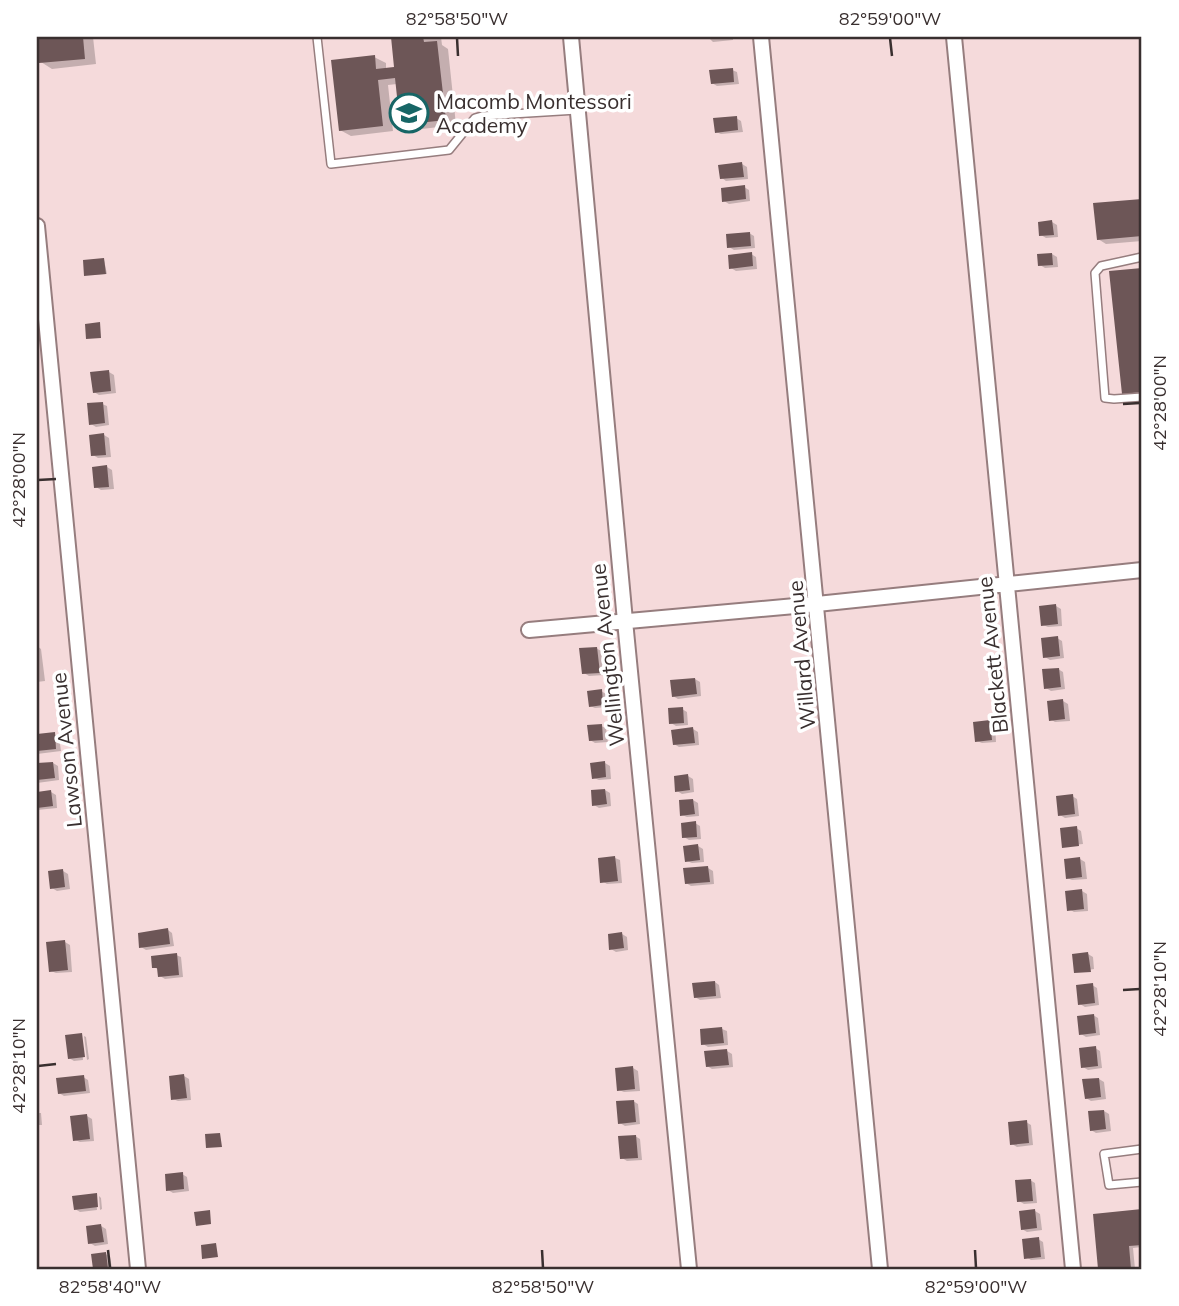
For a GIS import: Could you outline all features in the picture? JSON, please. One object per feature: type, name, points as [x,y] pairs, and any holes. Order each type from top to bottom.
[{"type":"street","name":"Wellington Avenue","points":[[571,37],[689,1269]]},
{"type":"street","name":"Willard Avenue","points":[[761,37],[880,1269]]},
{"type":"street","name":"Blackett Avenue","points":[[954,37],[1073,1269]]},
{"type":"street","name":"Lawson Avenue","points":[[37,226],[138,1269]]},
{"type":"street","points":[[529,630],[817,604],[1142,570]]},
{"type":"lane","points":[[316,37],[331,164],[449,149],[475,118],[482,116],[578,110]]},
{"type":"lane","points":[[1142,257],[1101,265],[1095,273],[1105,398],[1142,397]]},
{"type":"lane","points":[[1142,1149],[1104,1154],[1109,1185],[1142,1182]]},
{"type":"building","points":[[37,37],[83,37],[85,59],[39,63]]},
{"type":"building","points":[[391,37],[423,37],[424,42],[437,41],[446,120],[400,125],[395,78],[378,80],[383,126],[339,131],[331,60],[375,55],[376,69],[394,67]]},
{"type":"building","points":[[733,68],[734,82],[711,84],[709,70]]},
{"type":"building","points":[[737,116],[738,130],[715,133],[713,118]]},
{"type":"building","points":[[742,162],[744,177],[720,179],[718,165]]},
{"type":"building","points":[[745,185],[746,199],[722,202],[721,188]]},
{"type":"building","points":[[1142,199],[1142,236],[1097,240],[1093,203]]},
{"type":"building","points":[[1052,220],[1054,235],[1039,236],[1038,222]]},
{"type":"building","points":[[750,232],[751,246],[727,248],[726,234]]},
{"type":"building","points":[[752,252],[753,266],[729,269],[728,255]]},
{"type":"building","points":[[1052,253],[1053,265],[1038,266],[1037,254]]},
{"type":"building","points":[[104,258],[106,274],[84,276],[83,260]]},
{"type":"building","points":[[1142,268],[1142,392],[1122,394],[1109,271]]},
{"type":"building","points":[[100,322],[101,338],[86,339],[85,324]]},
{"type":"building","points":[[109,370],[111,391],[93,393],[90,372]]},
{"type":"building","points":[[103,402],[105,423],[89,425],[87,403]]},
{"type":"building","points":[[104,433],[106,455],[91,456],[89,435]]},
{"type":"building","points":[[107,465],[109,487],[94,488],[92,467]]},
{"type":"building","points":[[1056,604],[1058,624],[1041,626],[1039,606]]},
{"type":"building","points":[[1058,636],[1060,656],[1043,658],[1041,638]]},
{"type":"building","points":[[597,647],[600,673],[582,674],[579,648]]},
{"type":"building","points":[[1059,668],[1061,687],[1044,689],[1042,669]]},
{"type":"building","points":[[695,678],[697,694],[672,697],[670,680]]},
{"type":"building","points":[[602,689],[603,705],[589,707],[587,691]]},
{"type":"building","points":[[1063,699],[1065,719],[1049,721],[1047,701]]},
{"type":"building","points":[[683,707],[684,723],[669,724],[668,708]]},
{"type":"building","points":[[990,720],[992,740],[975,742],[973,722]]},
{"type":"building","points":[[602,724],[603,740],[589,741],[587,725]]},
{"type":"building","points":[[693,727],[695,743],[673,745],[671,730]]},
{"type":"building","points":[[55,732],[56,749],[37,751],[37,734]]},
{"type":"building","points":[[605,761],[606,777],[592,779],[590,763]]},
{"type":"building","points":[[53,762],[55,778],[37,780],[37,763]]},
{"type":"building","points":[[688,774],[690,790],[675,792],[674,776]]},
{"type":"building","points":[[605,789],[607,804],[592,806],[591,790]]},
{"type":"building","points":[[51,790],[53,806],[37,808],[37,792]]},
{"type":"building","points":[[1073,794],[1075,814],[1058,816],[1056,796]]},
{"type":"building","points":[[693,799],[695,814],[680,816],[679,800]]},
{"type":"building","points":[[696,821],[697,837],[682,838],[681,823]]},
{"type":"building","points":[[1077,826],[1079,846],[1062,848],[1060,828]]},
{"type":"building","points":[[698,844],[700,860],[685,862],[683,846]]},
{"type":"building","points":[[615,856],[618,881],[600,883],[598,858]]},
{"type":"building","points":[[1080,857],[1082,877],[1066,879],[1064,859]]},
{"type":"building","points":[[708,866],[710,882],[685,884],[683,868]]},
{"type":"building","points":[[63,869],[65,887],[50,889],[48,871]]},
{"type":"building","points":[[1082,889],[1084,909],[1067,911],[1065,891]]},
{"type":"building","points":[[168,928],[170,944],[139,948],[138,933]]},
{"type":"building","points":[[622,932],[624,948],[609,950],[608,934]]},
{"type":"building","points":[[65,940],[68,970],[49,972],[46,942]]},
{"type":"building","points":[[1088,952],[1091,972],[1074,973],[1072,954]]},
{"type":"building","points":[[177,953],[179,975],[158,977],[157,968],[152,968],[151,956]]},
{"type":"building","points":[[715,981],[716,996],[694,998],[692,983]]},
{"type":"building","points":[[1093,983],[1095,1003],[1078,1005],[1076,985]]},
{"type":"building","points":[[1094,1014],[1096,1033],[1079,1035],[1077,1016]]},
{"type":"building","points":[[722,1027],[724,1043],[701,1045],[700,1029]]},
{"type":"building","points":[[82,1033],[85,1057],[68,1059],[65,1035]]},
{"type":"building","points":[[1096,1046],[1098,1066],[1081,1068],[1079,1048]]},
{"type":"building","points":[[727,1049],[729,1065],[706,1067],[704,1051]]},
{"type":"building","points":[[633,1066],[635,1089],[617,1091],[615,1068]]},
{"type":"building","points":[[184,1074],[187,1098],[171,1100],[169,1076]]},
{"type":"building","points":[[84,1075],[86,1091],[58,1094],[56,1078]]},
{"type":"building","points":[[1099,1078],[1101,1097],[1085,1099],[1082,1079]]},
{"type":"building","points":[[634,1100],[636,1122],[618,1124],[616,1101]]},
{"type":"building","points":[[1104,1110],[1106,1129],[1090,1131],[1088,1111]]},
{"type":"building","points":[[87,1114],[90,1139],[73,1141],[70,1116]]},
{"type":"building","points":[[1027,1120],[1029,1143],[1010,1145],[1008,1122]]},
{"type":"building","points":[[220,1133],[222,1147],[206,1148],[205,1134]]},
{"type":"building","points":[[636,1135],[638,1158],[620,1159],[618,1136]]},
{"type":"building","points":[[183,1172],[184,1189],[166,1191],[165,1174]]},
{"type":"building","points":[[1031,1179],[1033,1201],[1017,1202],[1015,1180]]},
{"type":"building","points":[[97,1193],[98,1207],[74,1210],[72,1196]]},
{"type":"building","points":[[1035,1209],[1037,1228],[1021,1230],[1019,1211]]},
{"type":"building","points":[[1142,1209],[1142,1245],[1129,1246],[1131,1269],[1098,1269],[1093,1214]]},
{"type":"building","points":[[210,1210],[211,1224],[196,1226],[194,1212]]},
{"type":"building","points":[[101,1224],[104,1242],[88,1244],[86,1226]]},
{"type":"building","points":[[1039,1237],[1041,1257],[1024,1259],[1022,1239]]},
{"type":"building","points":[[216,1243],[218,1257],[202,1259],[201,1245]]},
{"type":"building","points":[[106,1252],[108,1269],[93,1269],[91,1254]]},
{"type":"place","name":"Macomb Montessori Academy","points":[[409,113]]}]
